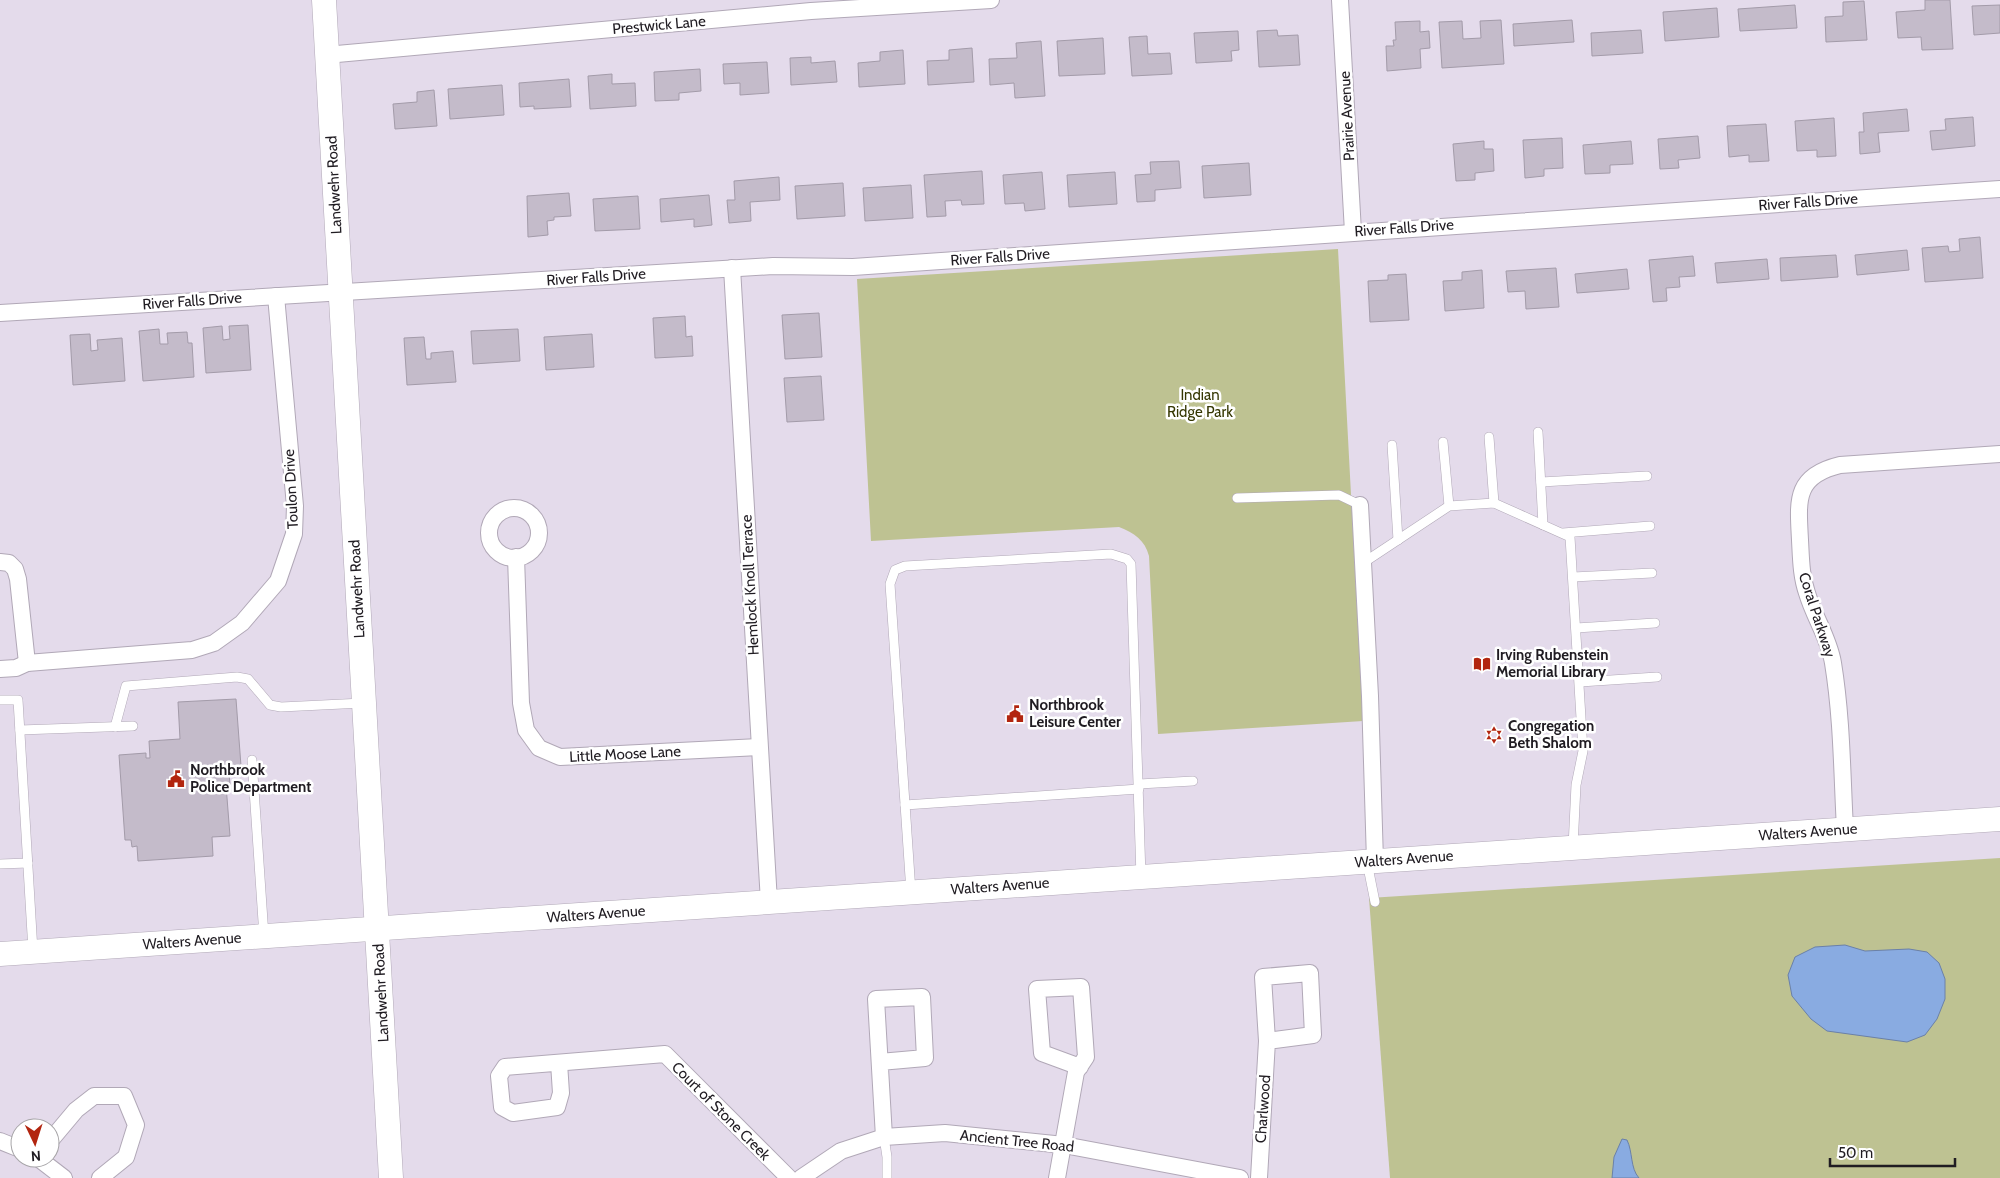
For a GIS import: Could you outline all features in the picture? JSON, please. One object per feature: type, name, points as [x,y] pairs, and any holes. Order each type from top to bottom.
[{"type":"main road","name":"Landwehr Road","points":[[324,0],[391,1178]]},
{"type":"main road","name":"Walters Avenue","points":[[0,954],[2000,819]]},
{"type":"street","name":"Prestwick Lane","points":[[326,55],[811,11],[991,0]]},
{"type":"street","name":"Prairie Avenue","points":[[1340,0],[1353,232]]},
{"type":"street","name":"River Falls Drive","points":[[0,313],[732,268],[773,266],[853,267],[2000,189]]},
{"type":"street","name":"Hemlock Knoll Terrace","points":[[732,268],[769,902]]},
{"type":"street","name":"Toulon Drive","points":[[0,669],[16,668],[27,662],[192,650],[214,643],[242,623],[278,581],[294,534],[295,506],[276,296]]},
{"type":"street","name":"Coral Parkway","points":[[1845,829],[1837,684],[1831,650],[1807,593],[1801,570],[1798,502],[1805,486],[1820,470],[1840,465],[2000,454]]},
{"type":"street","points":[[1360,505],[1370,696],[1371,861]]},
{"type":"street","name":"Little Moose Lane","points":[[516,557],[520,703],[526,730],[539,748],[560,757],[759,747]]},
{"type":"street","points":[[0,562],[9,563],[18,579],[27,662]]},
{"type":"street","name":"Charlwood","points":[[1259,1178],[1267,1041],[1263,977],[1310,974],[1313,1035],[1267,1041]]},
{"type":"street","points":[[1057,1178],[1076,1072],[1080,1067],[1086,1057],[1081,987],[1036,990],[1042,1053],[1080,1067]]},
{"type":"street","points":[[880,1062],[924,1058],[922,997],[876,999],[884,1137]]},
{"type":"street","name":"Court of Stone Creek","points":[[559,1063],[665,1054],[790,1178]]},
{"type":"street","points":[[60,1129],[76,1110],[94,1096],[124,1096],[136,1124],[126,1158],[100,1178]]},
{"type":"street","name":"Ancient Tree Road","points":[[801,1178],[841,1151],[884,1137],[945,1133],[1064,1145],[1240,1178]]},
{"type":"street","points":[[51,1168],[63,1177]]},
{"type":"lane","points":[[1538,432],[1544,524]]},
{"type":"lane","points":[[1490,437],[1494,503]]},
{"type":"lane","points":[[1443,442],[1449,506]]},
{"type":"lane","points":[[1392,445],[1398,540]]},
{"type":"lane","points":[[1541,482],[1647,476]]},
{"type":"lane","points":[[1237,498],[1339,495],[1360,505]]},
{"type":"lane","points":[[1363,563],[1449,506],[1494,503],[1570,536],[1583,751],[1576,785],[1573,847]]},
{"type":"lane","points":[[1562,533],[1650,526]]},
{"type":"lane","points":[[911,892],[890,584],[894,570],[905,566],[1111,554],[1127,559],[1131,564],[1141,877]]},
{"type":"lane","points":[[1573,577],[1652,573]]},
{"type":"lane","points":[[1576,628],[1655,623]]},
{"type":"lane","points":[[115,727],[126,686],[237,676],[248,679],[270,705],[281,707],[364,703]]},
{"type":"lane","points":[[1580,682],[1657,677]]},
{"type":"lane","points":[[0,700],[18,700],[33,952]]},
{"type":"lane","points":[[20,730],[133,726]]},
{"type":"lane","points":[[252,760],[264,936]]},
{"type":"lane","points":[[905,805],[1193,781]]},
{"type":"lane","points":[[1371,861],[1374,902]]},
{"type":"lane","points":[[0,864],[28,862]]},
{"type":"lane","points":[[884,1137],[887,1157],[886,1178]]},
{"type":"green space","name":"Indian Ridge Park","points":[[1338,249],[1363,721],[1158,734],[1149,556],[1142,541],[1119,527],[871,541],[857,279]]},
{"type":"green space","points":[[2000,858],[2000,1178],[1390,1178],[1369,898]]},
{"type":"water","points":[[1845,945],[1865,951],[1909,949],[1927,952],[1939,963],[1945,979],[1945,999],[1937,1019],[1925,1035],[1907,1042],[1827,1031],[1811,1019],[1792,996],[1788,975],[1795,957],[1815,947]]},
{"type":"water","points":[[1622,1139],[1627,1140],[1634,1170],[1639,1178],[1612,1178],[1614,1157]]},
{"type":"building","points":[[1925,0],[1950,0],[1953,49],[1922,50],[1921,37],[1898,38],[1896,12],[1925,10]]},
{"type":"building","points":[[1864,1],[1867,40],[1826,42],[1825,17],[1843,16],[1843,2]]},
{"type":"building","points":[[1795,5],[1797,28],[1740,31],[1738,9]]},
{"type":"building","points":[[2000,5],[2000,33],[1974,35],[1972,6]]},
{"type":"building","points":[[1717,8],[1719,37],[1665,41],[1663,12]]},
{"type":"building","points":[[1501,20],[1504,64],[1442,68],[1439,22],[1462,21],[1463,39],[1481,38],[1480,21]]},
{"type":"building","points":[[1572,20],[1574,42],[1514,46],[1513,24]]},
{"type":"building","points":[[1420,21],[1420,32],[1429,31],[1430,48],[1420,49],[1421,68],[1387,71],[1386,46],[1394,46],[1393,40],[1396,40],[1395,22]]},
{"type":"building","points":[[1277,30],[1278,36],[1298,35],[1300,65],[1259,67],[1257,31]]},
{"type":"building","points":[[1641,30],[1643,53],[1592,56],[1591,33]]},
{"type":"building","points":[[1238,31],[1239,50],[1231,51],[1232,61],[1196,63],[1194,33]]},
{"type":"building","points":[[1147,36],[1148,54],[1170,53],[1172,74],[1132,76],[1129,37]]},
{"type":"building","points":[[1103,38],[1105,74],[1059,76],[1057,41]]},
{"type":"building","points":[[1041,41],[1045,96],[1015,98],[1014,83],[990,85],[989,59],[1017,58],[1016,43]]},
{"type":"building","points":[[972,48],[974,82],[928,85],[927,61],[949,60],[949,50]]},
{"type":"building","points":[[903,50],[905,84],[859,87],[858,63],[880,61],[880,52]]},
{"type":"building","points":[[811,57],[811,63],[835,61],[837,82],[791,85],[790,58]]},
{"type":"building","points":[[767,62],[769,93],[740,95],[740,83],[724,84],[723,64]]},
{"type":"building","points":[[700,69],[701,91],[679,93],[679,100],[655,101],[654,72]]},
{"type":"building","points":[[612,74],[612,84],[635,83],[636,106],[590,109],[588,76]]},
{"type":"building","points":[[569,79],[571,107],[534,109],[534,106],[520,107],[519,83]]},
{"type":"building","points":[[502,85],[504,115],[450,119],[448,89]]},
{"type":"building","points":[[434,90],[437,126],[395,129],[393,104],[417,102],[417,92]]},
{"type":"building","points":[[1907,109],[1909,131],[1878,133],[1880,152],[1860,154],[1859,132],[1864,132],[1863,113]]},
{"type":"building","points":[[1973,117],[1975,146],[1932,150],[1930,131],[1946,130],[1945,119]]},
{"type":"building","points":[[1834,118],[1836,156],[1817,157],[1817,150],[1797,151],[1795,121]]},
{"type":"building","points":[[1766,124],[1769,161],[1749,162],[1749,155],[1729,157],[1727,126]]},
{"type":"building","points":[[1698,136],[1700,158],[1678,160],[1679,168],[1660,169],[1658,139]]},
{"type":"building","points":[[1562,138],[1563,168],[1544,169],[1544,176],[1525,178],[1523,140]]},
{"type":"building","points":[[1484,141],[1484,149],[1493,149],[1494,171],[1475,173],[1475,180],[1456,181],[1453,144]]},
{"type":"building","points":[[1631,141],[1633,164],[1610,165],[1610,173],[1585,174],[1583,145]]},
{"type":"building","points":[[1179,161],[1181,188],[1155,190],[1155,201],[1137,202],[1135,175],[1151,174],[1150,162]]},
{"type":"building","points":[[1249,163],[1251,195],[1204,198],[1202,166]]},
{"type":"building","points":[[982,171],[984,204],[962,205],[961,200],[945,201],[946,216],[927,217],[924,175]]},
{"type":"building","points":[[1042,172],[1045,209],[1025,211],[1024,203],[1005,204],[1003,175]]},
{"type":"building","points":[[1115,172],[1117,204],[1069,207],[1067,175]]},
{"type":"building","points":[[779,177],[780,200],[750,202],[751,221],[729,223],[727,200],[735,200],[734,181]]},
{"type":"building","points":[[843,183],[845,216],[797,219],[795,186]]},
{"type":"building","points":[[911,185],[913,218],[865,221],[863,188]]},
{"type":"building","points":[[569,193],[571,216],[554,217],[554,220],[547,221],[548,235],[528,237],[527,196]]},
{"type":"building","points":[[709,195],[712,225],[694,227],[694,219],[661,222],[660,199]]},
{"type":"building","points":[[638,196],[640,229],[595,231],[593,199]]},
{"type":"building","points":[[1980,237],[1983,278],[1925,282],[1922,248],[1948,246],[1949,252],[1960,251],[1959,239]]},
{"type":"building","points":[[1907,250],[1909,270],[1857,275],[1855,255]]},
{"type":"building","points":[[1836,255],[1838,277],[1781,281],[1780,258]]},
{"type":"building","points":[[1693,256],[1695,276],[1679,277],[1680,287],[1666,288],[1667,301],[1653,302],[1649,260]]},
{"type":"building","points":[[1767,259],[1769,279],[1717,283],[1715,263]]},
{"type":"building","points":[[1556,268],[1559,307],[1526,309],[1525,291],[1508,292],[1506,271]]},
{"type":"building","points":[[1627,269],[1629,289],[1577,293],[1575,274]]},
{"type":"building","points":[[1482,270],[1484,308],[1445,311],[1443,281],[1462,280],[1462,272]]},
{"type":"building","points":[[1406,274],[1409,320],[1370,322],[1368,281],[1388,280],[1388,275]]},
{"type":"building","points":[[819,313],[822,357],[785,359],[782,315]]},
{"type":"building","points":[[685,316],[686,337],[692,336],[693,356],[655,358],[653,318]]},
{"type":"building","points":[[248,325],[251,370],[206,373],[203,328],[222,326],[223,340],[230,339],[229,326]]},
{"type":"building","points":[[159,329],[160,344],[168,344],[167,333],[187,332],[188,343],[192,343],[194,377],[143,381],[139,331]]},
{"type":"building","points":[[518,329],[520,361],[473,364],[471,331]]},
{"type":"building","points":[[90,334],[91,351],[98,350],[97,340],[122,338],[125,381],[73,385],[70,335]]},
{"type":"building","points":[[592,334],[594,367],[546,370],[544,337]]},
{"type":"building","points":[[424,337],[426,359],[431,359],[431,353],[453,351],[456,382],[407,385],[404,338]]},
{"type":"building","points":[[821,376],[824,420],[787,422],[784,378]]},
{"type":"building","name":"Northbrook Police Department","points":[[236,699],[241,766],[226,767],[226,774],[229,773],[230,785],[226,785],[230,836],[212,837],[213,856],[138,861],[137,846],[132,847],[131,840],[125,840],[119,755],[146,753],[146,758],[150,758],[149,741],[180,739],[178,702]]},
{"type":"place","name":"Irving Rubenstein Memorial Library","points":[[1482,664]]},
{"type":"place","name":"Northbrook Leisure Center","points":[[1015,714]]},
{"type":"place","name":"Congregation Beth Shalom","points":[[1494,735]]},
{"type":"place","name":"Northbrook Police Department","points":[[176,779]]}]
